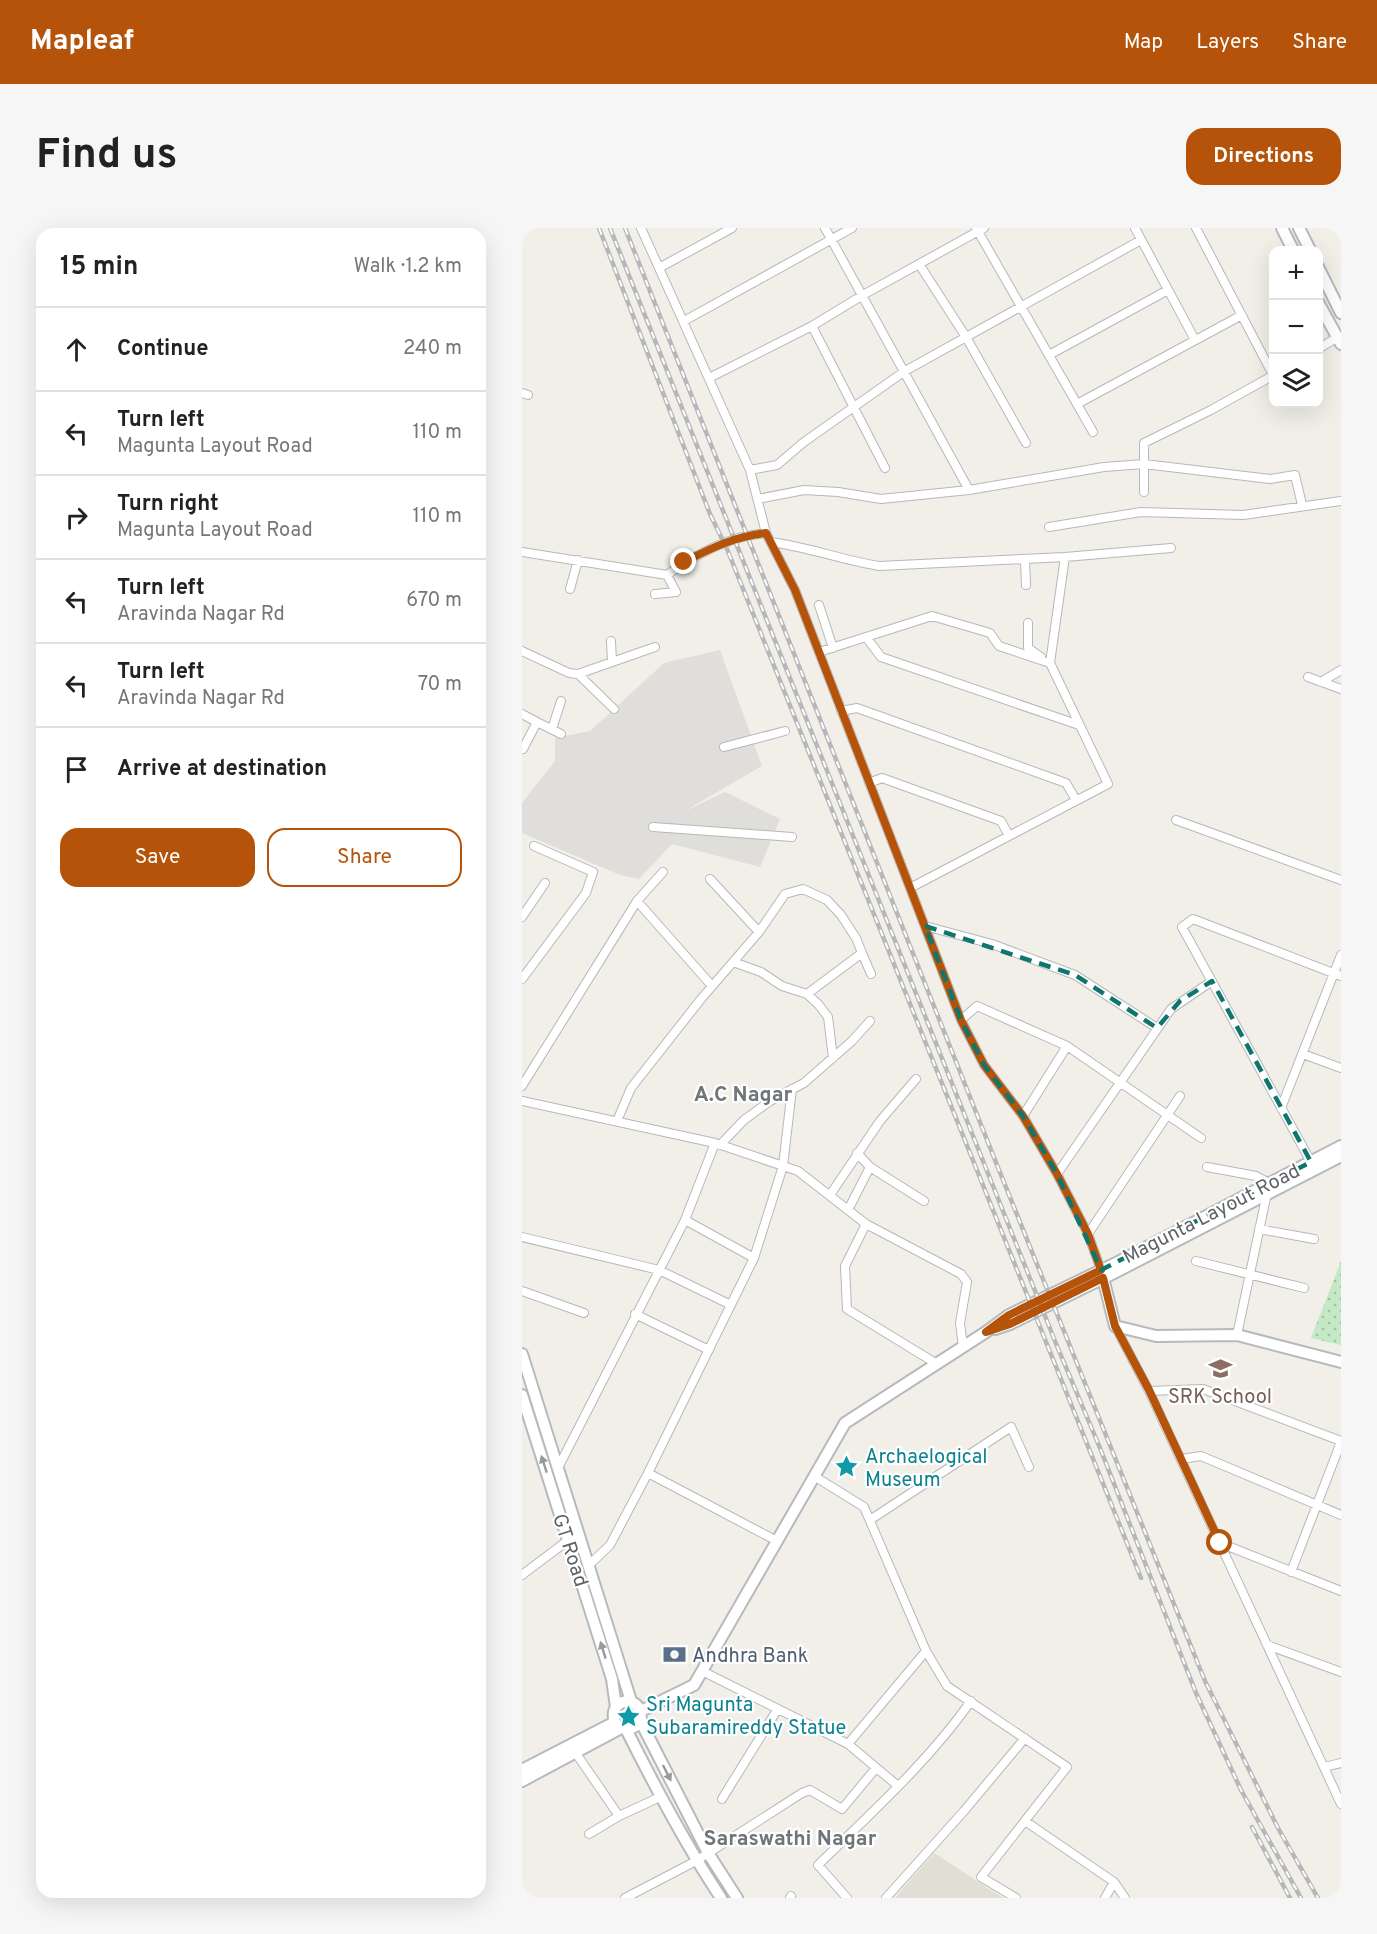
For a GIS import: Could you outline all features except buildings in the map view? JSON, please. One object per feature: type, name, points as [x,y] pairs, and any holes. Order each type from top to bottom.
[{"type":"main road","points":[[1282,228],[1291,246]]},
{"type":"main road","points":[[1299,228],[1308,246]]},
{"type":"main road","points":[[1323,277],[1341,313]]},
{"type":"main road","points":[[1323,311],[1339,341]]},
{"type":"main road","name":"Magunta Layout Road","points":[[1268,1188],[1341,1146]]},
{"type":"main road","name":"Magunta Layout Road","points":[[641,1716],[694,1685],[845,1424],[986,1332],[1010,1324],[1268,1188],[1341,1156]]},
{"type":"main road","points":[[1102,1274],[1115,1326],[1156,1336],[1237,1335],[1341,1362]]},
{"type":"main road","points":[[522,1354],[631,1701]]},
{"type":"main road","name":"GT Road","points":[[522,1395],[612,1678],[616,1707]]},
{"type":"main road","points":[[720,1898],[696,1861],[613,1714],[622,1702],[631,1701],[639,1706],[641,1716],[708,1853],[737,1898]]},
{"type":"main road","points":[[522,1770],[620,1726],[635,1727],[641,1716]]},
{"type":"main road","points":[[522,1781],[573,1749]]},
{"type":"street","points":[[641,228],[750,470],[766,533],[795,590],[961,1020],[984,1065],[1023,1116],[1057,1174],[1088,1234],[1102,1274]]},
{"type":"street","points":[[658,268],[732,228]]},
{"type":"street","points":[[825,228],[969,490]]},
{"type":"street","points":[[684,321],[852,228]]},
{"type":"street","points":[[1135,228],[1195,340]]},
{"type":"street","points":[[1196,228],[1269,367]]},
{"type":"street","points":[[709,378],[812,326],[980,229],[1093,432]]},
{"type":"street","points":[[750,470],[777,465],[804,442],[905,371],[1141,240]]},
{"type":"street","points":[[920,264],[966,337],[1026,443]]},
{"type":"street","points":[[1049,355],[1168,290]]},
{"type":"street","points":[[1077,404],[1242,315]]},
{"type":"street","points":[[812,326],[885,468]]},
{"type":"street","points":[[1323,347],[1339,341]]},
{"type":"street","points":[[1144,492],[1144,443],[1211,410],[1269,377]]},
{"type":"street","points":[[758,499],[804,490],[838,492],[881,499],[969,490],[1104,467],[1144,464],[1270,479],[1294,475],[1302,505]]},
{"type":"street","points":[[1049,527],[1141,512],[1244,515],[1341,501]]},
{"type":"street","points":[[522,552],[668,575],[684,562],[710,548],[744,535],[766,533]]},
{"type":"street","points":[[771,542],[879,566],[1025,560],[1171,548]]},
{"type":"street","points":[[1050,663],[1065,557]]},
{"type":"street","points":[[570,589],[578,560]]},
{"type":"street","points":[[1025,560],[1026,585]]},
{"type":"street","points":[[655,594],[676,592],[668,575]]},
{"type":"street","points":[[819,605],[833,648]]},
{"type":"street","points":[[819,652],[932,616],[990,633],[999,645],[1050,663]]},
{"type":"street","points":[[910,888],[1108,784],[1050,663],[1028,648],[1028,623]]},
{"type":"street","points":[[866,637],[881,657],[1079,725]]},
{"type":"street","points":[[611,641],[612,662]]},
{"type":"street","points":[[522,651],[569,673],[578,674],[655,647]]},
{"type":"street","points":[[1321,682],[1341,670]]},
{"type":"street","points":[[578,674],[614,710]]},
{"type":"street","points":[[1308,677],[1341,689]]},
{"type":"street","points":[[552,729],[561,701]]},
{"type":"street","points":[[842,711],[857,708],[1066,783],[1076,801]]},
{"type":"street","points":[[522,714],[561,734]]},
{"type":"street","points":[[523,749],[537,722],[532,719]]},
{"type":"street","points":[[724,747],[785,731]]},
{"type":"street","points":[[869,783],[882,778],[1001,821],[1009,836]]},
{"type":"street","points":[[1176,820],[1341,880]]},
{"type":"street","points":[[653,827],[792,837]]},
{"type":"street","points":[[522,979],[586,893],[593,872],[534,846]]},
{"type":"street","points":[[522,1086],[637,901],[663,872]]},
{"type":"street","points":[[710,879],[759,932]]},
{"type":"street","points":[[522,917],[544,883]]},
{"type":"street","points":[[617,1121],[631,1088],[712,986],[759,932],[785,894],[803,889],[827,900],[856,938],[871,974]]},
{"type":"street","points":[[637,901],[712,986]]},
{"type":"street","points":[[1311,1162],[1182,927],[1193,919],[1338,975]]},
{"type":"street","points":[[925,926],[992,944],[1075,975],[1157,1028]]},
{"type":"street","points":[[807,994],[862,953]]},
{"type":"street","points":[[1281,1108],[1338,975],[1341,955]]},
{"type":"street","points":[[733,962],[761,972],[782,986],[807,994],[818,1004],[828,1017],[833,1058]]},
{"type":"street","points":[[1057,1174],[1175,1005],[1212,981]]},
{"type":"street","points":[[961,1020],[976,1006],[1067,1046],[1201,1138]]},
{"type":"street","points":[[559,1466],[685,1220],[717,1144],[770,1101],[804,1083],[852,1041],[870,1021]]},
{"type":"street","points":[[1023,1116],[1067,1046]]},
{"type":"street","points":[[1303,1054],[1341,1068]]},
{"type":"street","points":[[830,1195],[880,1121],[916,1079]]},
{"type":"street","points":[[589,1565],[610,1545],[754,1258],[783,1166],[792,1089]]},
{"type":"street","points":[[1088,1234],[1180,1096]]},
{"type":"street","points":[[522,1101],[717,1144],[798,1171],[866,1224],[956,1271],[965,1279],[967,1288],[960,1323],[963,1347]]},
{"type":"street","points":[[857,1153],[870,1167],[924,1201]]},
{"type":"street","points":[[848,1210],[870,1167]]},
{"type":"street","points":[[1207,1167],[1256,1176],[1268,1188],[1237,1335]]},
{"type":"street","points":[[685,1220],[754,1258]]},
{"type":"street","points":[[866,1224],[845,1266],[847,1309],[937,1364]]},
{"type":"street","points":[[1259,1229],[1314,1239]]},
{"type":"street","points":[[522,1238],[659,1270],[731,1305]]},
{"type":"street","points":[[1196,1261],[1305,1288]]},
{"type":"street","points":[[522,1291],[584,1313]]},
{"type":"street","points":[[635,1314],[709,1350]]},
{"type":"street","points":[[1115,1326],[1149,1390],[1341,1804]]},
{"type":"street","points":[[1149,1390],[1203,1389],[1341,1441],[1291,1572]]},
{"type":"street","points":[[870,1520],[1011,1427],[1029,1467]]},
{"type":"street","points":[[1181,1460],[1201,1456],[1341,1515]]},
{"type":"street","points":[[648,1473],[777,1541]]},
{"type":"street","points":[[814,1476],[864,1507],[926,1651],[947,1686],[1066,1767],[981,1877],[1016,1898]]},
{"type":"street","points":[[522,1575],[567,1539],[580,1536]]},
{"type":"street","points":[[1220,1543],[1341,1591]]},
{"type":"street","points":[[1267,1645],[1341,1672]]},
{"type":"street","points":[[848,1744],[926,1651]]},
{"type":"street","points":[[702,1671],[848,1744],[898,1786]]},
{"type":"street","points":[[847,1898],[818,1864],[898,1786],[952,1729],[971,1701]]},
{"type":"street","points":[[722,1799],[777,1710]]},
{"type":"street","points":[[886,1898],[964,1811],[1025,1738]]},
{"type":"street","points":[[573,1749],[619,1816]]},
{"type":"street","points":[[1324,1767],[1341,1763]]},
{"type":"street","points":[[625,1898],[696,1861],[802,1793],[810,1790],[842,1809],[876,1768]]},
{"type":"street","points":[[590,1834],[619,1816],[660,1797]]},
{"type":"street","points":[[1025,1821],[1114,1882],[1125,1898]]},
{"type":"street","points":[[1105,1898],[1114,1882]]},
{"type":"highlighted area","points":[[925,926],[1075,975],[1157,1028],[1180,1001],[1212,981],[1311,1162],[1101,1270],[1057,1174],[1023,1116],[984,1065],[961,1020]]},
{"type":"shaded area","points":[[720,650],[762,766],[683,812],[725,792],[780,819],[760,867],[672,844],[639,879],[620,875],[522,833],[522,803],[555,761],[555,738],[590,731],[664,663]]},
{"type":"shaded area","points":[[934,1853],[1003,1898],[895,1898]]},
{"type":"green space","points":[[1341,1261],[1341,1345],[1311,1338]]},
{"type":"railway","points":[[599,228],[710,514],[727,549],[1141,1578]]},
{"type":"railway","points":[[610,228],[1057,1346],[1100,1448],[1196,1693],[1241,1790],[1301,1898]]},
{"type":"railway","points":[[625,228],[997,1165],[1205,1681],[1278,1828],[1318,1898]]},
{"type":"railway","points":[[1252,1827],[1290,1898]]},
{"type":"place","name":"SRK School","points":[[1220,1369]]},
{"type":"place","name":"Archaelogical Museum","points":[[847,1467]]},
{"type":"place","name":"Andhra Bank","points":[[674,1655]]},
{"type":"place","name":"Sri Magunta Subaramireddy Statue","points":[[628,1716]]},
{"type":"district","name":"A.C Nagar","points":[[743,1094]]},
{"type":"district","name":"Saraswathi Nagar","points":[[790,1838]]},
{"type":"route","points":[[684,562],[710,548],[744,535],[766,533],[795,590],[961,1020],[984,1065],[1023,1116],[1088,1234],[1101,1270],[1009,1315],[986,1332],[1010,1324],[1103,1278],[1115,1326],[1149,1390],[1220,1543]]}]
